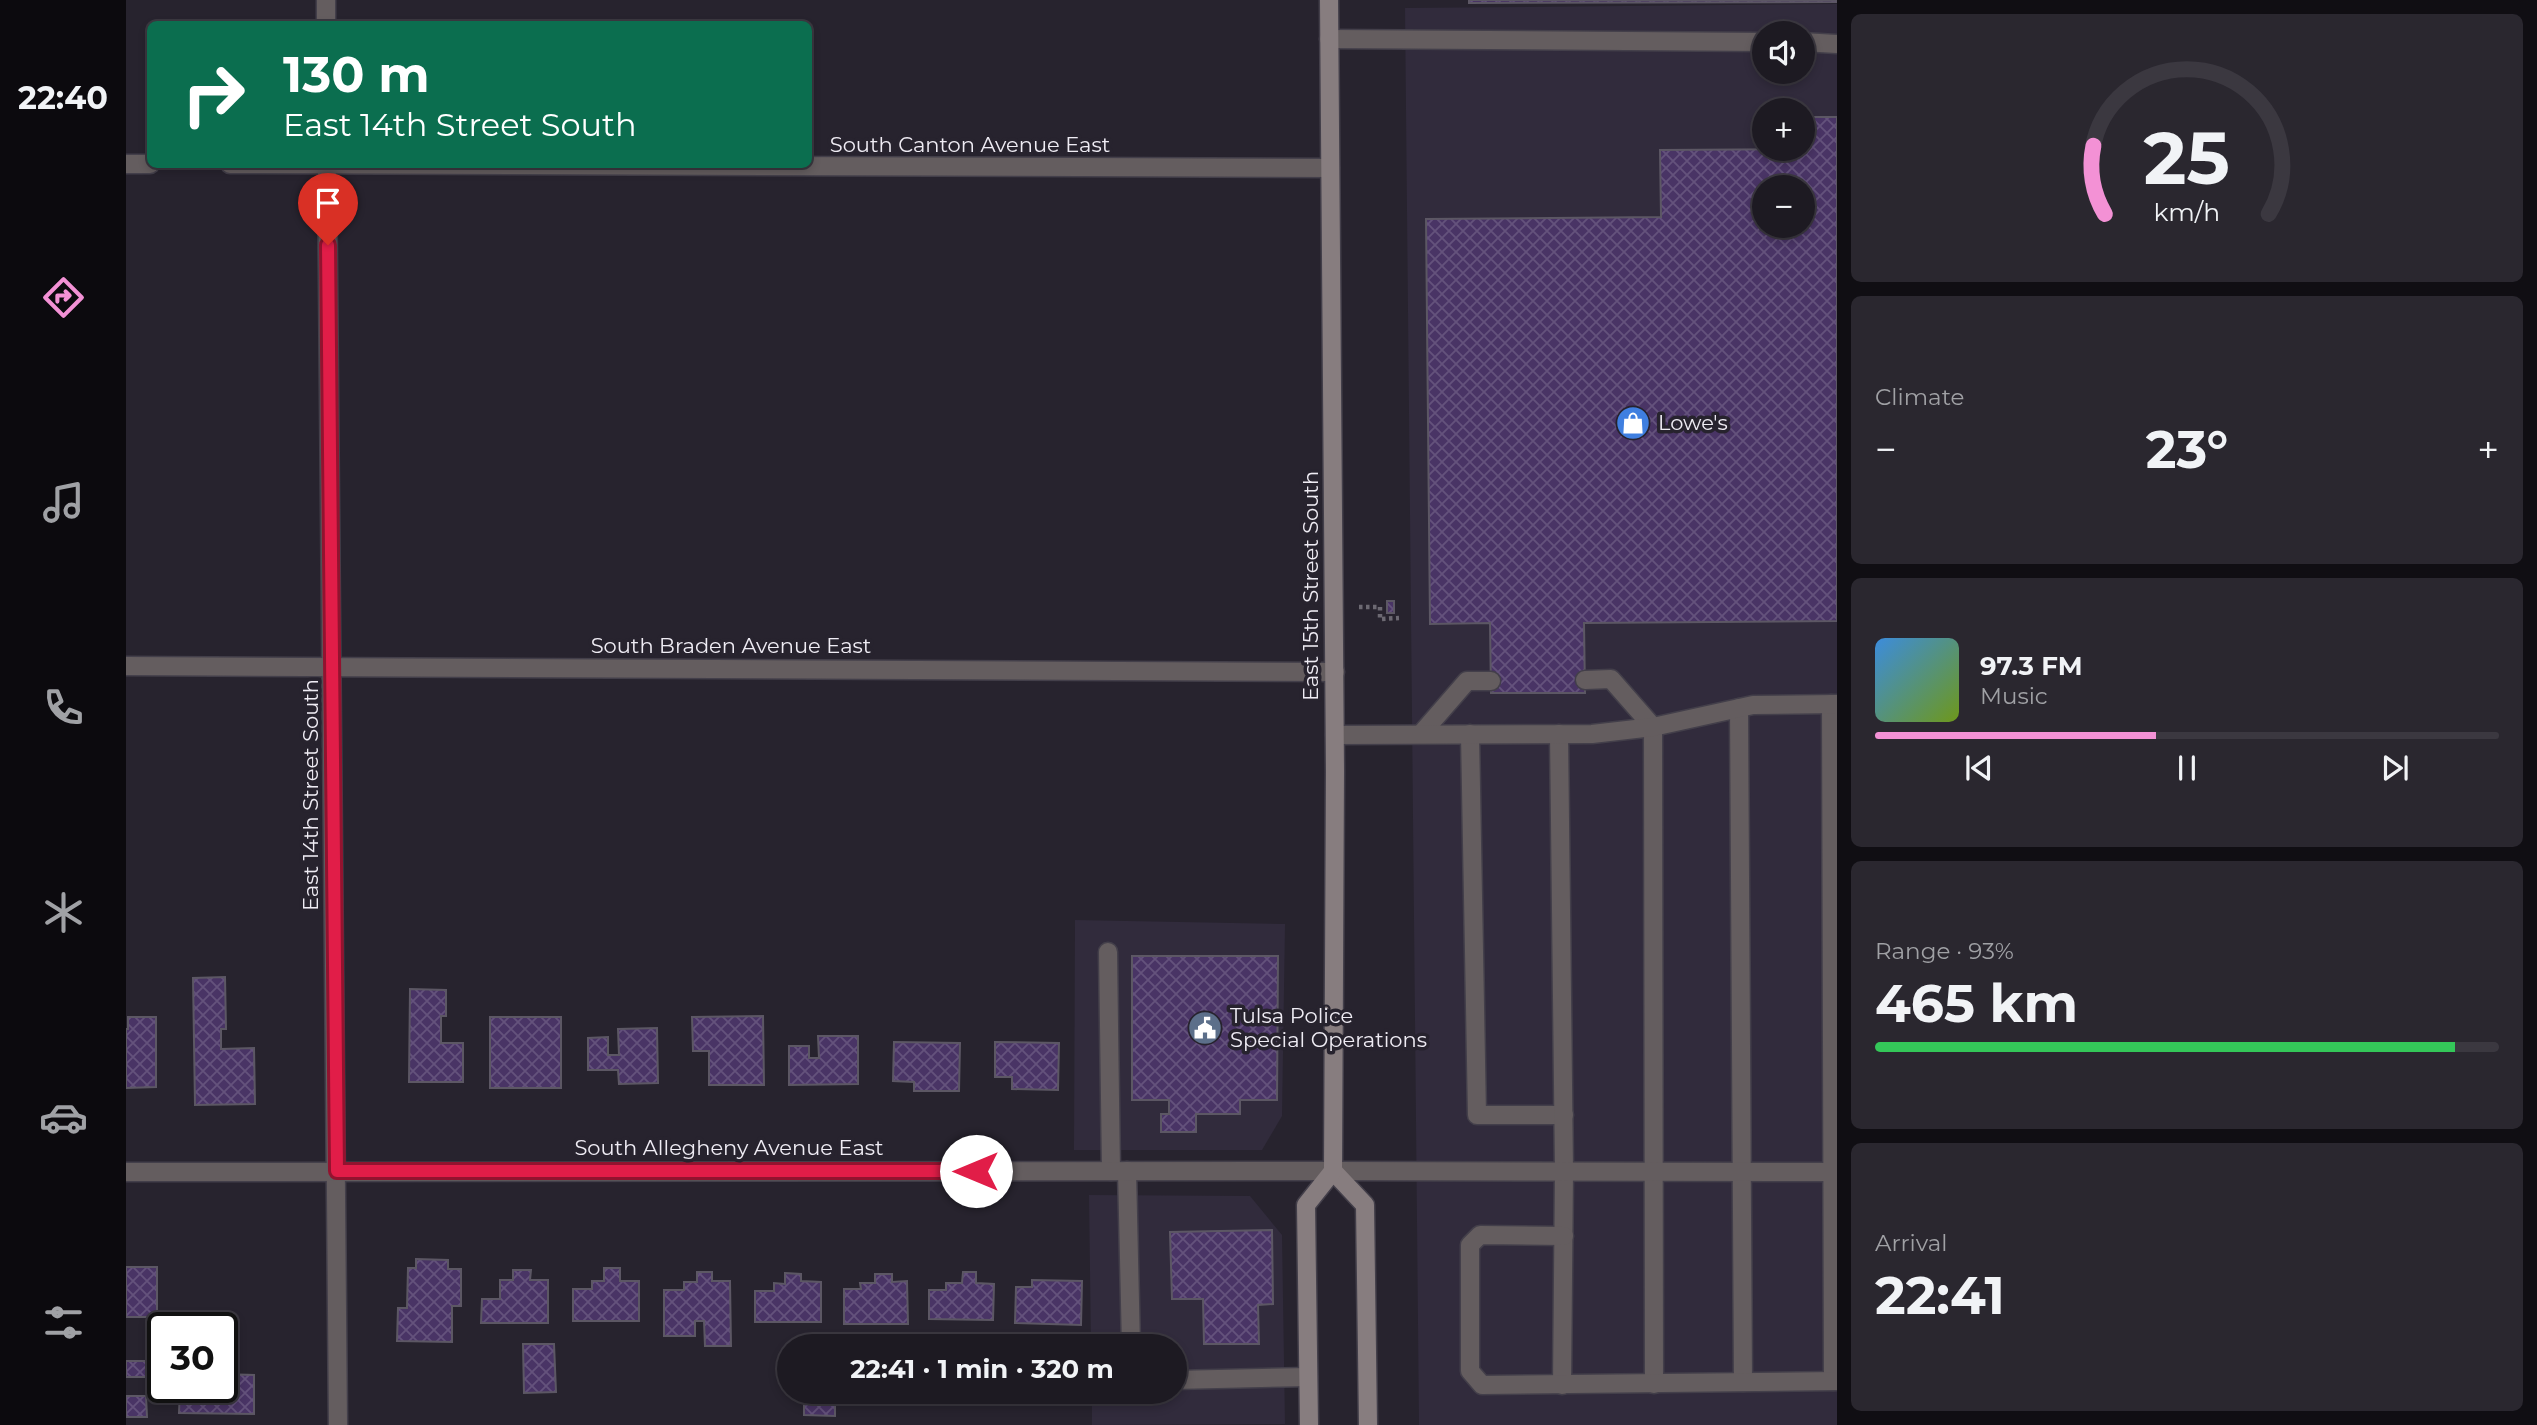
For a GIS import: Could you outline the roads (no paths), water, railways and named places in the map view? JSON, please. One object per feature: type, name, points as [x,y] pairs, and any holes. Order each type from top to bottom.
[{"type":"main road","name":"East 15th Street South","points":[[1329,0],[1335,672],[1333,1171]]},
{"type":"main road","points":[[1309,1425],[1306,1205],[1333,1171],[1365,1205],[1368,1425]]},
{"type":"street","points":[[326,0],[326,21]]},
{"type":"street","points":[[1329,39],[1752,42]]},
{"type":"street","points":[[1815,43],[1837,44]]},
{"type":"street","points":[[126,164],[147,164]]},
{"type":"street","name":"South Canton Avenue East","points":[[812,166],[1330,168]]},
{"type":"street","name":"East 14th Street South","points":[[327,168],[338,1425]]},
{"type":"street","name":"South Braden Avenue East","points":[[126,666],[1335,672]]},
{"type":"street","points":[[1585,680],[1611,679],[1653,727],[1654,1384]]},
{"type":"street","points":[[1421,734],[1468,681],[1491,681]]},
{"type":"street","points":[[1335,735],[1592,734],[1653,727],[1753,705],[1834,704],[1835,1381],[1482,1385],[1470,1371],[1470,1245],[1480,1235],[1563,1236]]},
{"type":"street","points":[[1739,708],[1743,1382]]},
{"type":"street","points":[[1470,734],[1477,1115],[1563,1115]]},
{"type":"street","points":[[1559,734],[1564,1171],[1562,1385]]},
{"type":"street","points":[[1108,952],[1130,1334]]},
{"type":"street","name":"South Allegheny Avenue East","points":[[126,1171],[1835,1172]]},
{"type":"street","points":[[1187,1380],[1308,1377]]},
{"type":"place","name":"Lowe's","points":[[1633,423]]},
{"type":"place","name":"Tulsa Police Special Operations","points":[[1205,1028]]}]
